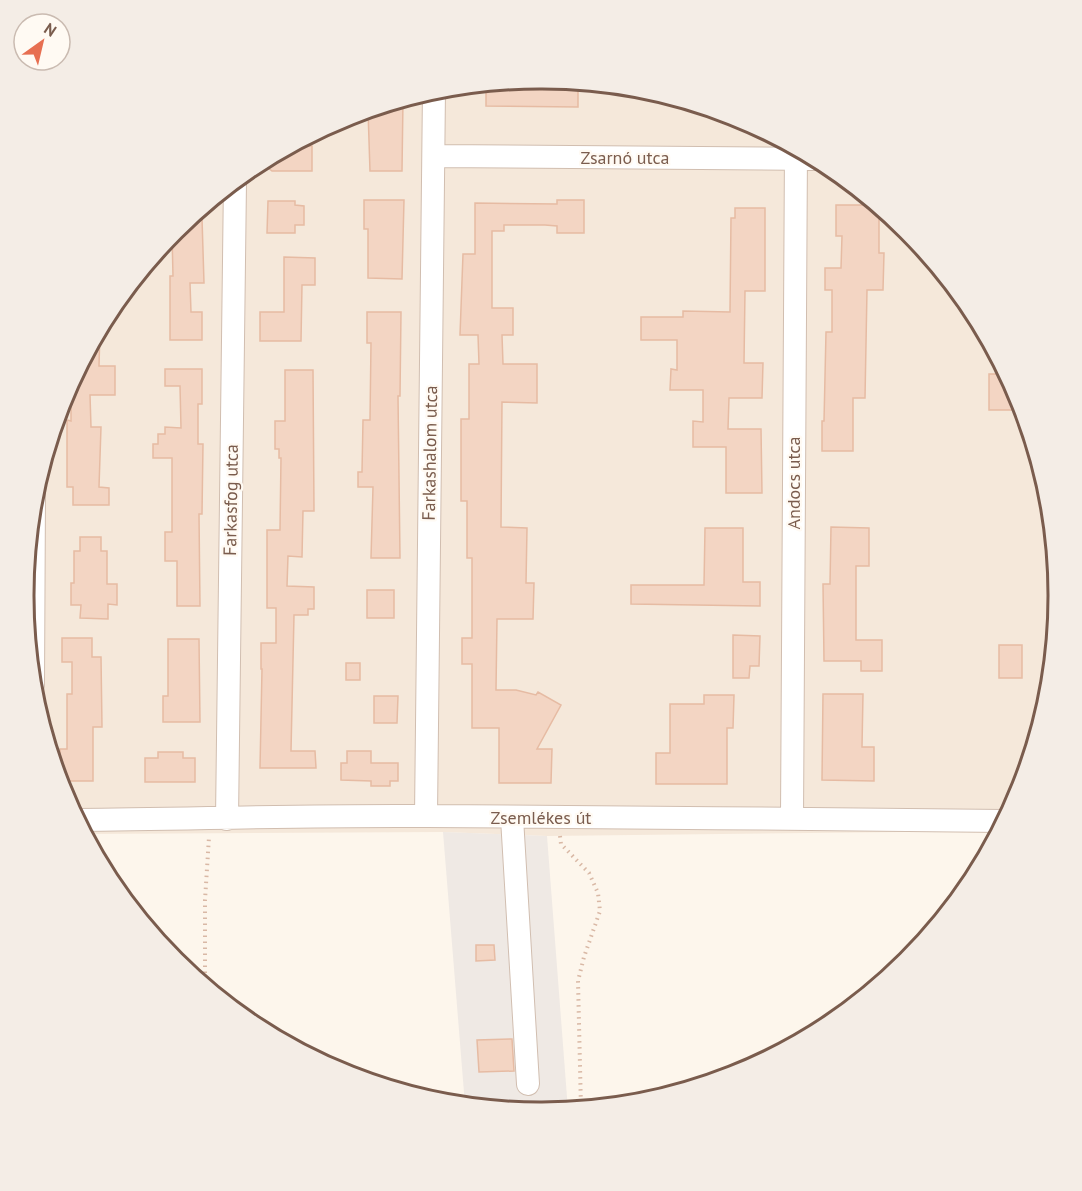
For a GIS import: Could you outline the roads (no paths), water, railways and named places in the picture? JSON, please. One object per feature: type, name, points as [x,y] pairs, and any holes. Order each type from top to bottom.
[{"type":"street","name":"Farkashalom utca","points":[[426,816],[434,101]]},
{"type":"street","name":"Zsarnó utca","points":[[434,156],[792,156]]},
{"type":"street","name":"Andocs utca","points":[[792,818],[803,162]]},
{"type":"street","name":"Farkasfog utca","points":[[227,819],[235,193]]},
{"type":"street","name":"Zsemlékes út","points":[[87,820],[426,816],[995,820]]},
{"type":"street","points":[[512,818],[528,1084]]}]
